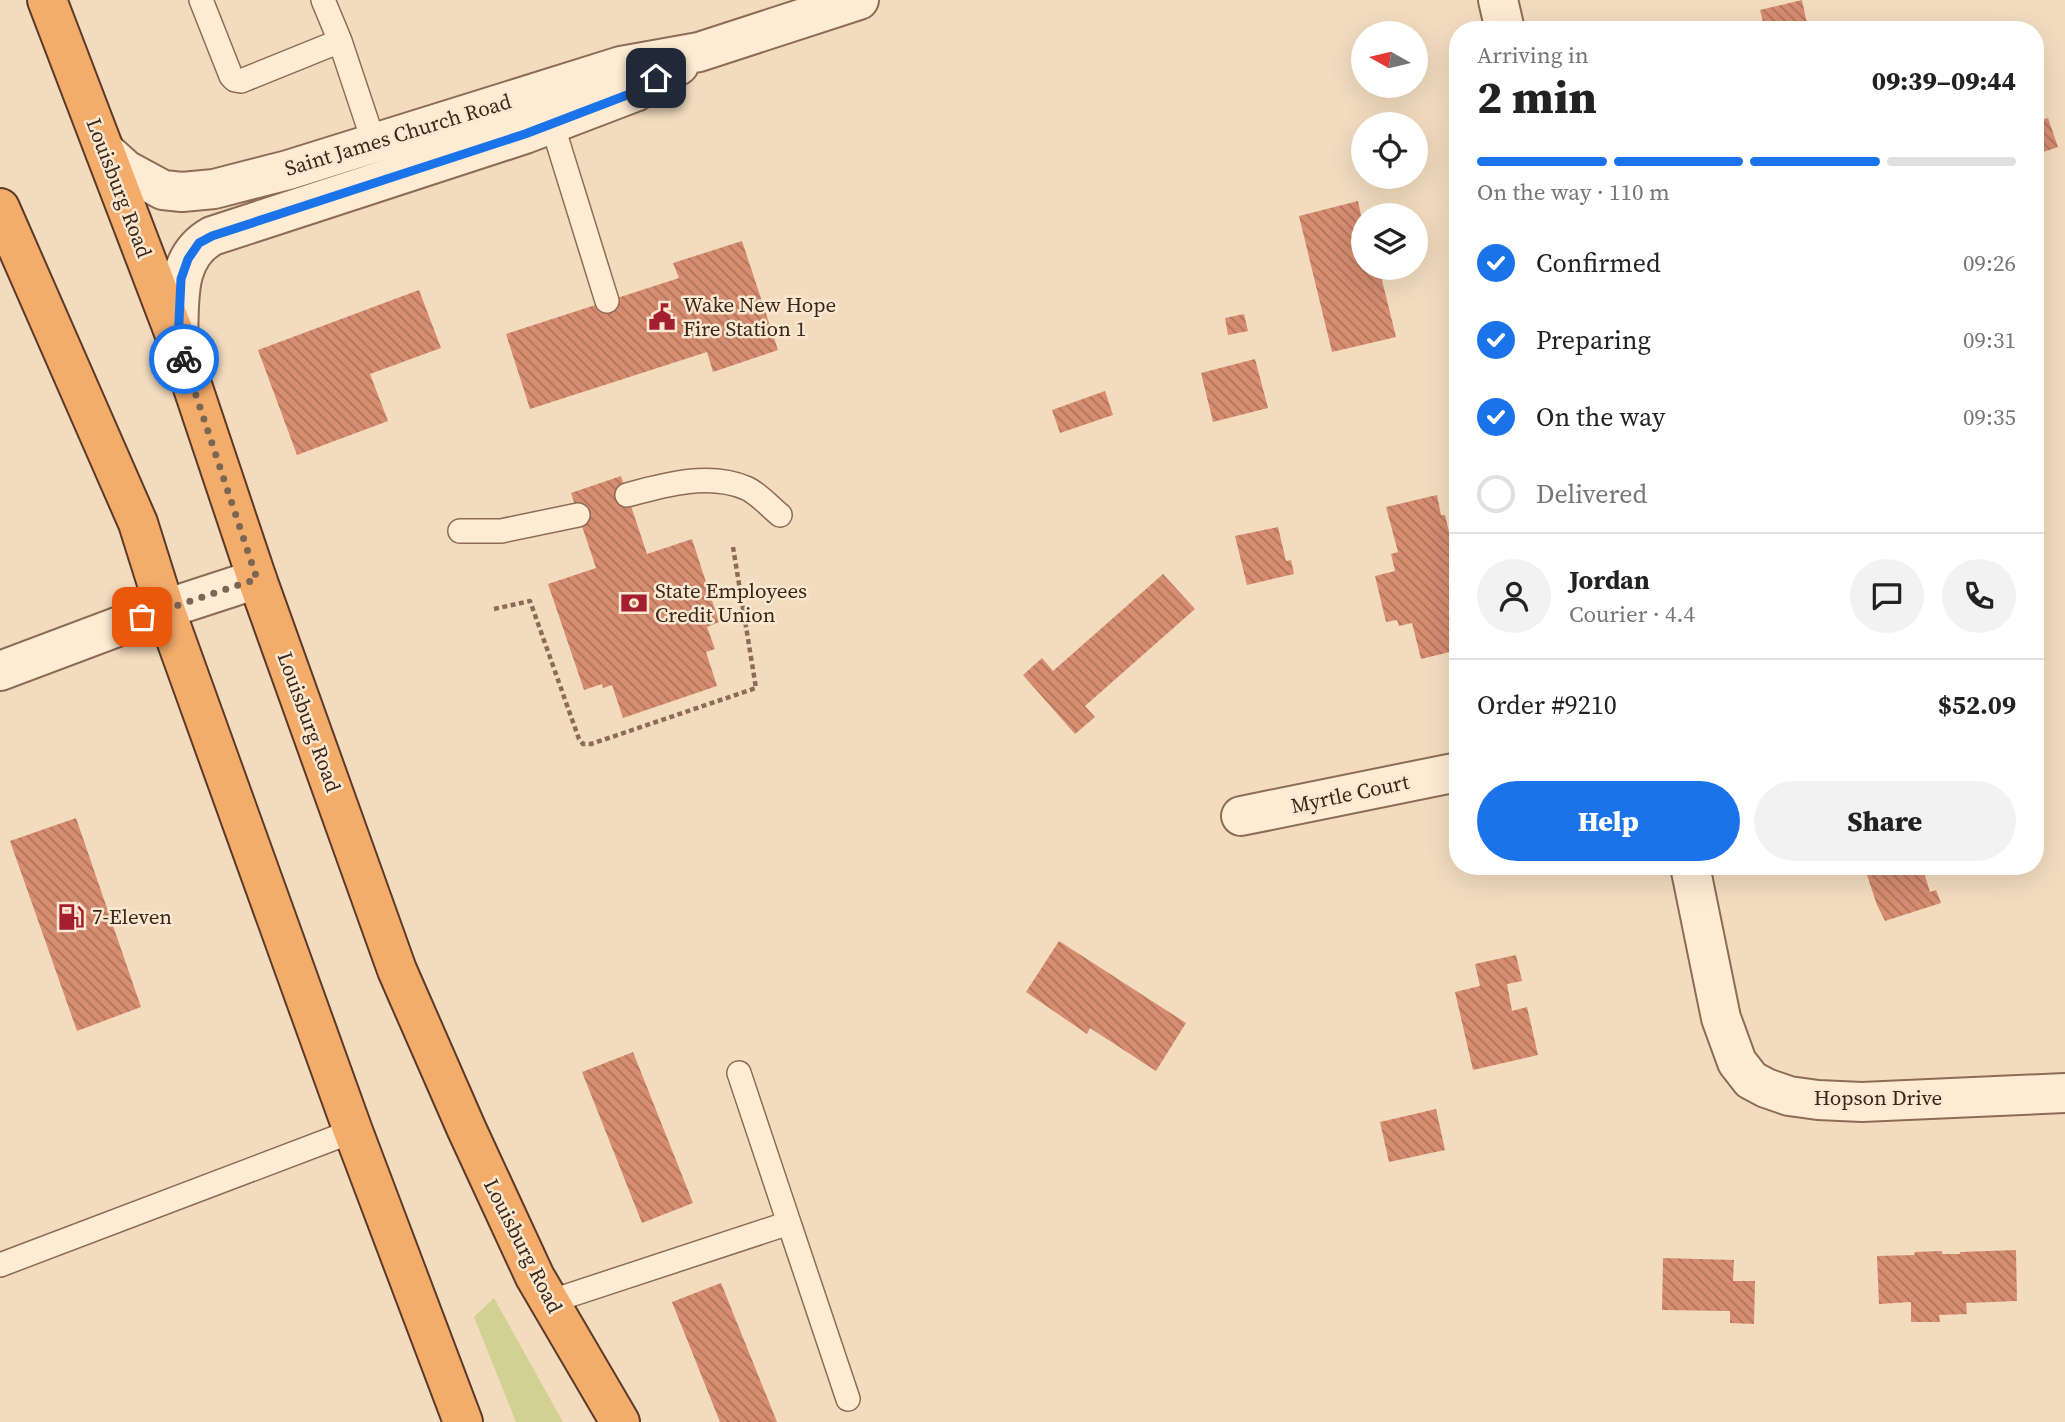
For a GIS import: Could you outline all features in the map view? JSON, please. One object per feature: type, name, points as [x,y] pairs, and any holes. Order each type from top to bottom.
[{"type":"highway","name":"Louisburg Road","points":[[47,0],[178,343],[257,579],[397,970],[535,1277],[620,1422]]},
{"type":"highway","points":[[0,208],[138,523],[164,609],[353,1131],[463,1422]]},
{"type":"street","name":"Saint James Church Road","points":[[105,151],[126,170],[163,190],[183,192],[214,189],[288,170],[374,143],[547,107],[635,92],[699,52],[859,0]]},
{"type":"street","points":[[1498,0],[1503,21]]},
{"type":"street","name":"Saint James Church Road","points":[[178,343],[181,279],[188,259],[199,243],[547,107]]},
{"type":"street","points":[[0,671],[164,609],[257,579]]},
{"type":"street","name":"Myrtle Court","points":[[1241,816],[1449,774]]},
{"type":"street","name":"Hopson Drive","points":[[1692,875],[1721,1018],[1737,1062],[1751,1080],[1789,1096],[1862,1102],[2065,1093]]},
{"type":"lane","points":[[201,0],[231,76],[235,80],[241,81],[340,41]]},
{"type":"lane","points":[[323,0],[340,41],[374,143]]},
{"type":"lane","points":[[547,107],[607,301]]},
{"type":"lane","points":[[627,495],[667,484],[714,480],[747,488],[780,515]]},
{"type":"lane","points":[[460,531],[501,531],[578,515]]},
{"type":"lane","points":[[739,1073],[848,1399]]},
{"type":"lane","points":[[0,1265],[353,1131]]},
{"type":"lane","points":[[550,1303],[789,1223]]},
{"type":"path","points":[[494,610],[530,601],[579,739],[583,744],[591,744],[756,688],[733,547]]},
{"type":"shaded area","points":[[494,1298],[563,1422],[516,1422],[474,1317]]},
{"type":"building","points":[[1802,0],[1806,21],[1763,21],[1760,10]]},
{"type":"building","points":[[2048,118],[2058,147],[2044,152],[2044,119]]},
{"type":"building","points":[[1358,201],[1351,203],[1351,280],[1382,280],[1396,337],[1332,352],[1299,216]]},
{"type":"building","name":"Wake New Hope Fire Station 1","points":[[742,241],[778,350],[713,372],[707,352],[530,409],[506,334],[679,278],[673,263]]},
{"type":"building","points":[[419,290],[441,348],[370,374],[388,421],[297,455],[258,350]]},
{"type":"building","points":[[1244,314],[1248,331],[1228,335],[1225,318]]},
{"type":"building","points":[[1255,359],[1268,408],[1213,422],[1201,373]]},
{"type":"building","points":[[1105,391],[1113,415],[1060,433],[1052,410]]},
{"type":"building","name":"State Employees Credit Union","points":[[621,476],[647,554],[692,539],[719,622],[707,627],[715,649],[706,652],[717,686],[623,718],[612,685],[603,688],[602,684],[584,690],[548,584],[596,568],[571,493]]},
{"type":"building","points":[[1437,495],[1441,515],[1445,515],[1449,532],[1449,652],[1421,659],[1412,623],[1399,626],[1397,620],[1386,622],[1375,576],[1395,571],[1391,554],[1398,552],[1386,507]]},
{"type":"building","points":[[1278,527],[1286,561],[1291,560],[1294,574],[1247,585],[1235,536]]},
{"type":"building","points":[[1163,574],[1195,609],[1085,706],[1095,717],[1075,734],[1023,675],[1042,658],[1053,671]]},
{"type":"building","points":[[76,818],[141,1007],[77,1031],[10,841]]},
{"type":"building","points":[[1867,875],[1925,875],[1930,892],[1936,890],[1941,903],[1885,921]]},
{"type":"building","points":[[1059,941],[1186,1023],[1156,1071],[1090,1028],[1087,1034],[1026,992]]},
{"type":"building","points":[[1516,955],[1522,981],[1507,984],[1512,1011],[1527,1007],[1538,1055],[1473,1070],[1455,992],[1480,986],[1475,964]]},
{"type":"building","points":[[633,1052],[693,1203],[642,1223],[582,1072]]},
{"type":"building","points":[[1436,1109],[1445,1150],[1389,1162],[1380,1122]]},
{"type":"building","points":[[2016,1250],[2017,1301],[1966,1303],[1967,1314],[1939,1315],[1940,1322],[1911,1322],[1911,1302],[1879,1304],[1877,1256],[1914,1255],[1915,1252],[1942,1251],[1942,1254],[1960,1254]]},
{"type":"building","points":[[1663,1258],[1734,1260],[1733,1281],[1755,1281],[1754,1324],[1730,1323],[1730,1311],[1662,1310]]},
{"type":"building","points":[[721,1283],[777,1422],[720,1422],[672,1302]]},
{"type":"way so far","points":[[142,617],[257,579],[184,359]]},
{"type":"place","name":"Wake New Hope Fire Station 1","points":[[662,317]]},
{"type":"place","name":"State Employees Credit Union","points":[[634,603]]},
{"type":"place","name":"7-Eleven","points":[[71,917]]},
{"type":"route","points":[[184,359],[178,343],[181,279],[188,259],[199,243],[212,236],[525,134],[635,92],[656,78]]}]
